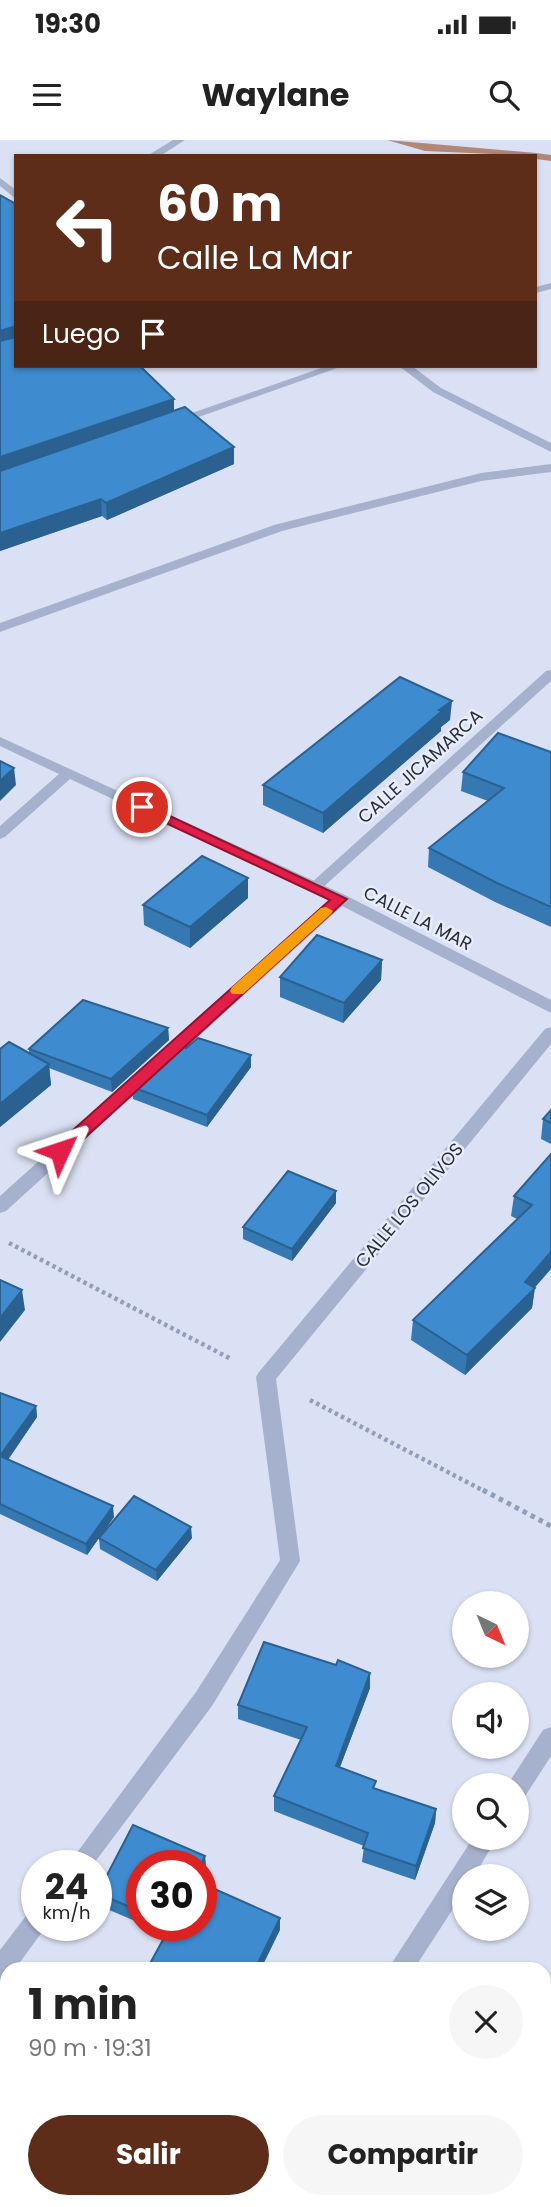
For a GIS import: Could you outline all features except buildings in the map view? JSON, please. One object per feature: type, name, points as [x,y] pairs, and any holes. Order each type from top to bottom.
[{"type":"street","points":[[156,154],[180,140]]},
{"type":"street","points":[[0,181],[14,193]]},
{"type":"street","points":[[156,428],[331,368]]},
{"type":"street","points":[[408,368],[437,390],[551,448]]},
{"type":"street","points":[[0,628],[278,528],[481,477],[551,468]]},
{"type":"street","name":"CALLE JICAMARCA","points":[[315,887],[551,674]]},
{"type":"street","name":"CALLE LA MAR","points":[[0,741],[340,899],[551,1007]]},
{"type":"street","points":[[0,834],[68,773]]},
{"type":"street","points":[[0,1206],[340,899]]},
{"type":"street","name":"CALLE LOS OLIVOS","points":[[90,1850],[204,1699],[289,1561],[266,1377],[551,1033]]},
{"type":"street","points":[[528,1773],[551,1737]]},
{"type":"street","points":[[405,1962],[478,1850]]},
{"type":"street","points":[[5,1962],[21,1941]]},
{"type":"waterway","points":[[392,140],[425,148],[503,154]]},
{"type":"waterway","points":[[537,156],[551,158]]},
{"type":"slow traffic","points":[[238,991],[326,911]]},
{"type":"route","points":[[60,1151],[340,899],[142,807]]}]
